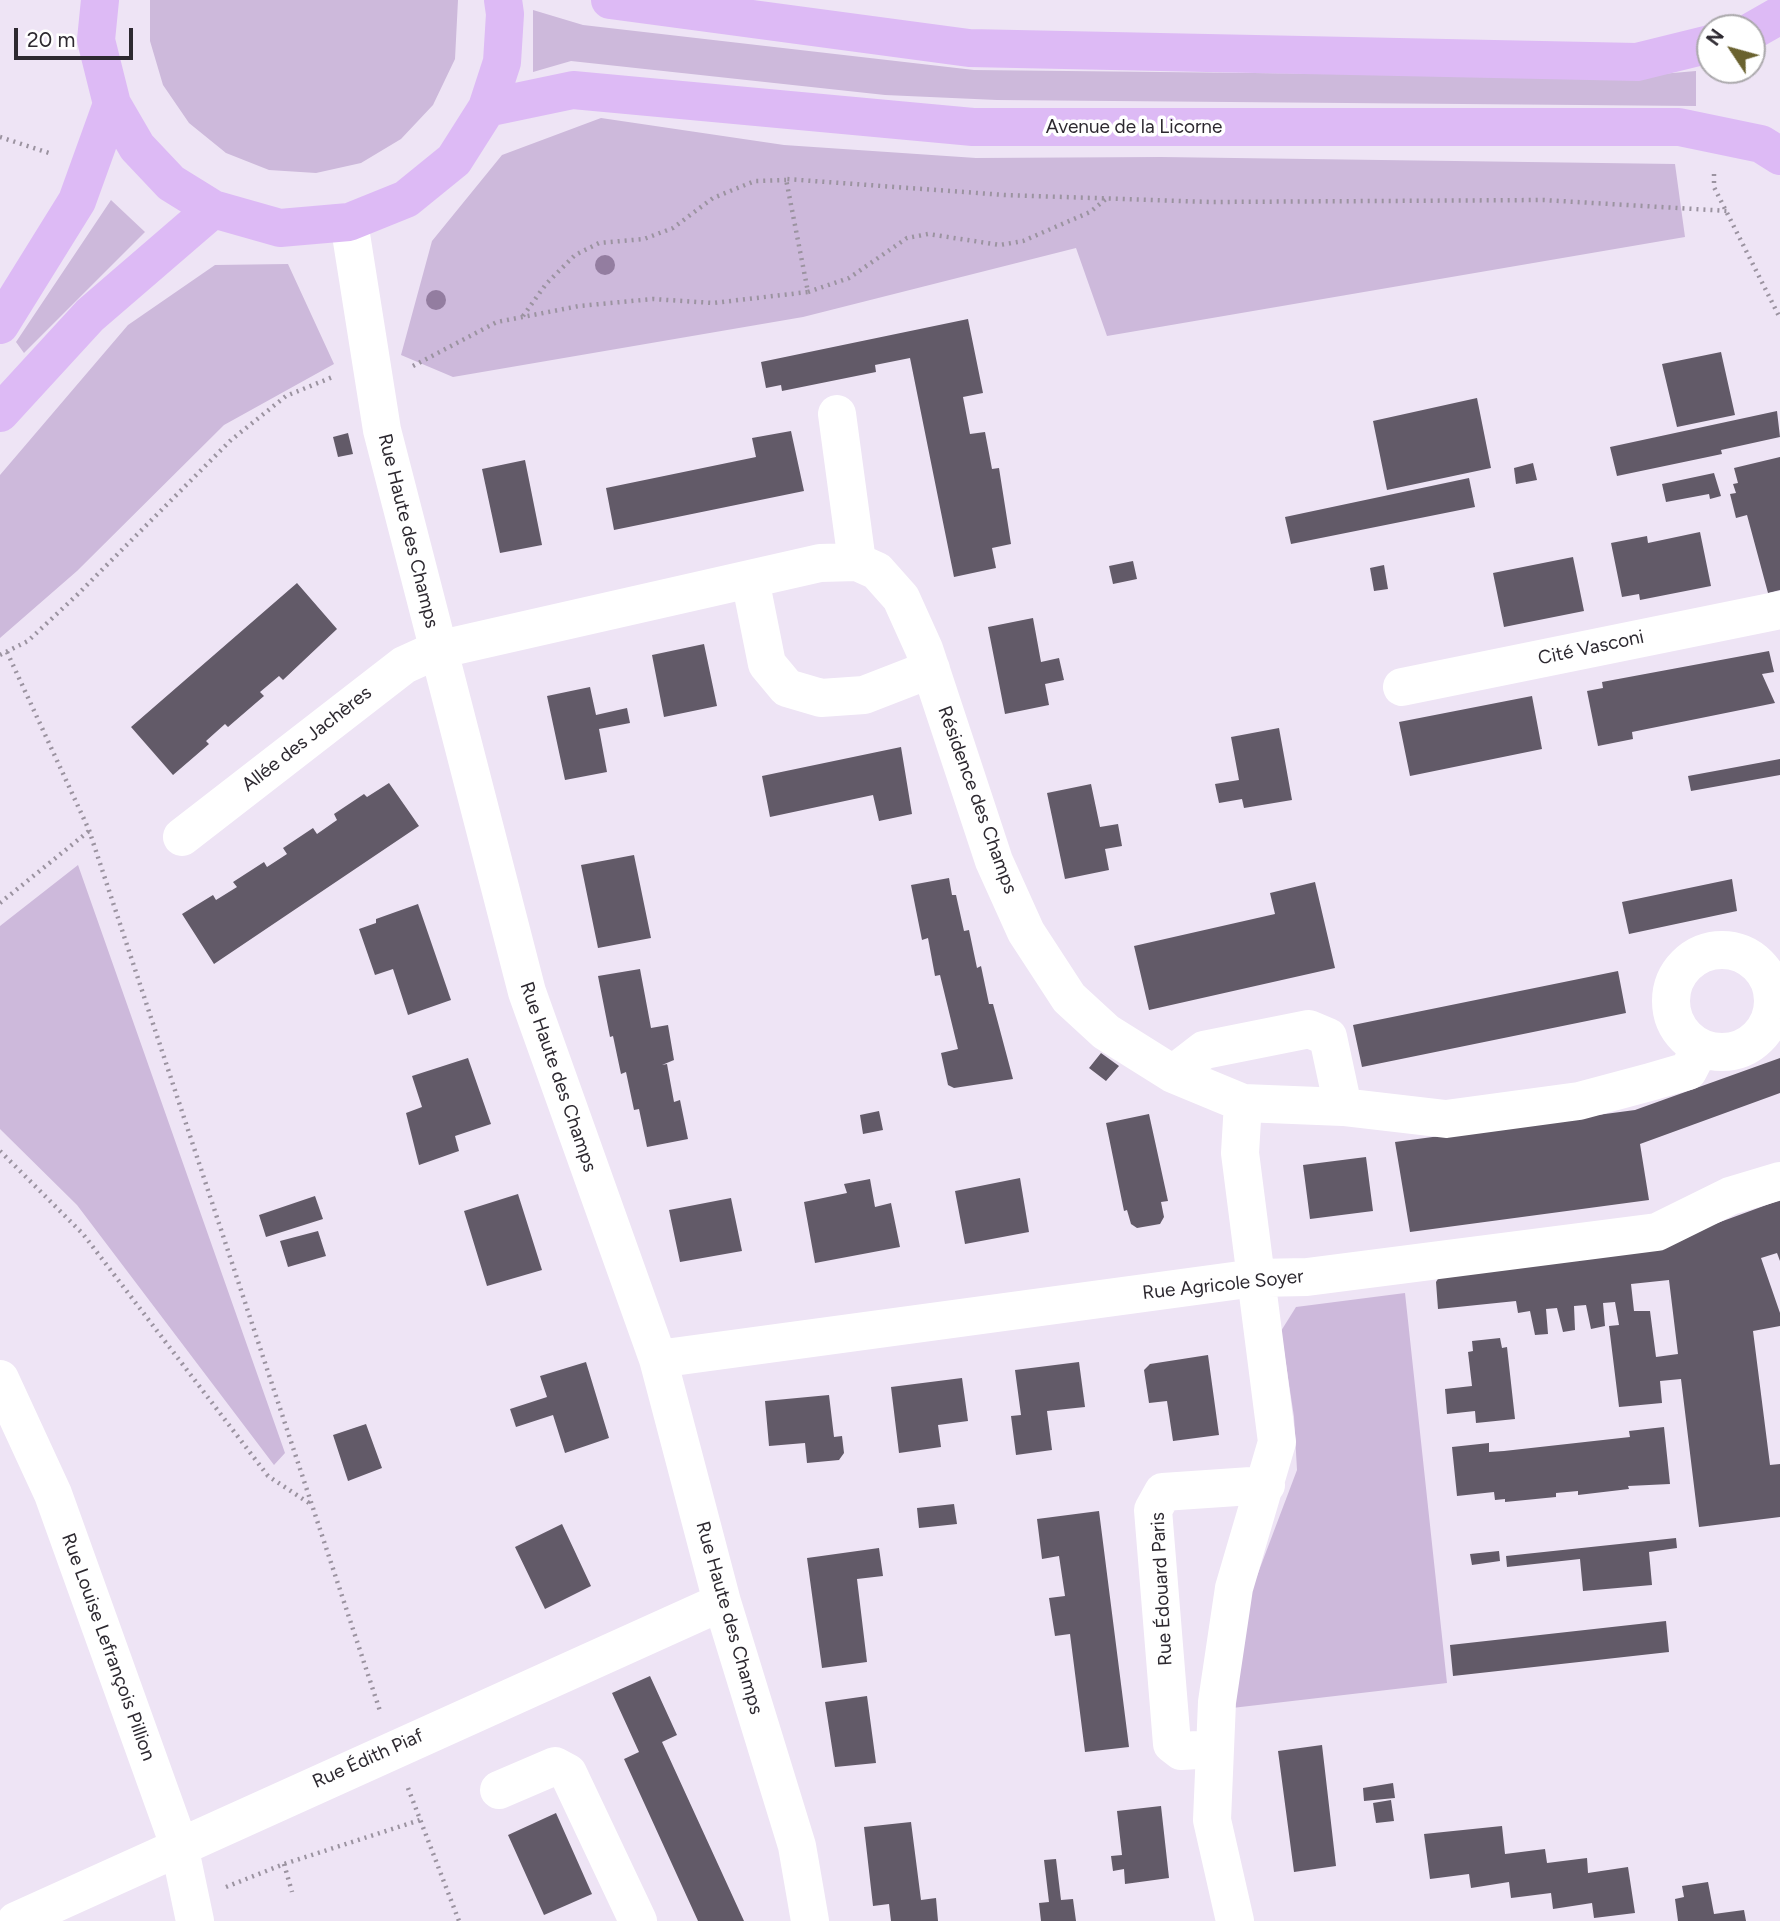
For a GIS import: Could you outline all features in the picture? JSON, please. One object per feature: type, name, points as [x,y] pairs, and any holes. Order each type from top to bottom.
[{"type":"main road","points":[[100,0],[96,40],[112,104],[137,148],[171,183],[213,209],[280,228],[349,222],[406,199],[454,160],[487,108],[502,62],[505,14],[503,0]]},
{"type":"main road","points":[[610,0],[969,48],[1637,62],[1696,47]]},
{"type":"main road","name":"Avenue de la Licorne","points":[[487,108],[573,90],[973,127],[1679,127],[1761,144],[1780,156]]},
{"type":"main road","points":[[0,325],[77,201],[112,104]]},
{"type":"main road","points":[[0,413],[90,316],[213,209]]},
{"type":"street","name":"Rue Haute des Champs","points":[[349,222],[382,430],[527,992],[657,1359],[722,1602],[797,1846],[810,1921]]},
{"type":"street","points":[[437,650],[820,563],[857,562],[837,414]]},
{"type":"street","name":"Résidence des Champs","points":[[857,562],[877,571],[901,597],[931,669],[994,861],[1026,932],[1069,998],[1105,1032],[1173,1074],[1243,1103],[1343,1107],[1446,1119],[1579,1101],[1688,1071],[1700,1048]]},
{"type":"street","points":[[750,579],[767,664],[787,688],[821,698],[864,695],[931,669]]},
{"type":"street","name":"Cité Vasconi","points":[[1402,687],[1780,610]]},
{"type":"street","name":"Allée des Jachères","points":[[182,837],[404,664],[437,650]]},
{"type":"street","points":[[1725,949],[1742,953],[1757,963],[1768,977],[1776,1011],[1768,1027],[1745,1047],[1715,1052],[1700,1048],[1686,1038],[1675,1023],[1671,1006],[1672,988],[1679,972],[1692,959],[1707,951],[1725,949]]},
{"type":"street","points":[[1173,1074],[1204,1050],[1309,1029],[1328,1037],[1343,1107]]},
{"type":"street","points":[[1235,1921],[1212,1820],[1217,1702],[1234,1588],[1266,1485],[1276,1442],[1240,1153],[1243,1103]]},
{"type":"street","name":"Rue Agricole Soyer","points":[[657,1359],[1255,1278],[1307,1277],[1657,1233],[1730,1196],[1780,1181]]},
{"type":"street","name":"Rue Louise Lefrançois Pillion","points":[[0,1379],[53,1494],[179,1845],[193,1911]]},
{"type":"street","name":"Rue Édouard Paris","points":[[1215,1749],[1181,1751],[1172,1744],[1153,1510],[1163,1492],[1266,1485]]},
{"type":"street","name":"Rue Édith Piaf","points":[[16,1921],[179,1845],[398,1762],[722,1602]]},
{"type":"street","points":[[499,1790],[555,1766],[568,1773],[638,1921]]},
{"type":"path","points":[[0,137],[62,157]]},
{"type":"path","points":[[786,180],[808,292]]},
{"type":"path","points":[[522,317],[547,284],[575,255],[599,243],[644,239],[673,228],[713,198],[755,181],[786,180],[1106,199],[1211,202],[1543,200],[1728,211],[1780,318]]},
{"type":"path","points":[[0,656],[28,641],[230,440],[286,396],[330,377],[411,367],[497,322],[579,306],[653,299],[713,303],[808,292],[849,278],[907,238],[928,234],[1000,245],[1023,242],[1090,212],[1106,199]]},
{"type":"path","points":[[7,652],[89,831],[398,1762],[459,1921]]},
{"type":"path","points":[[0,903],[89,831]]},
{"type":"path","points":[[0,1151],[83,1234],[268,1476],[314,1505]]},
{"type":"path","points":[[193,1911],[284,1864],[420,1820]]},
{"type":"path","points":[[284,1864],[292,1892]]},
{"type":"shaded area","points":[[150,0],[458,0],[455,59],[433,105],[401,139],[361,163],[316,173],[269,170],[226,153],[189,123],[163,85],[150,41]]},
{"type":"shaded area","points":[[533,10],[583,25],[974,70],[1626,77],[1696,71],[1696,106],[997,100],[885,95],[571,61],[533,72]]},
{"type":"shaded area","points":[[601,118],[784,145],[976,158],[1161,157],[1675,164],[1685,237],[1107,336],[1076,248],[803,317],[453,377],[401,355],[432,241],[502,155]]},
{"type":"shaded area","points":[[111,200],[145,232],[24,353],[16,342]]},
{"type":"shaded area","points":[[288,264],[334,364],[224,425],[77,571],[0,638],[0,475],[128,325],[215,265]]},
{"type":"shaded area","points":[[78,865],[285,1453],[274,1465],[77,1205],[0,1129],[0,926]]},
{"type":"shaded area","points":[[1405,1293],[1447,1683],[1232,1708],[1249,1597],[1297,1470],[1294,1417],[1281,1331],[1296,1307]]},
{"type":"building","points":[[968,319],[983,393],[963,397],[970,434],[985,432],[992,469],[999,468],[1011,544],[992,548],[996,568],[954,577],[910,358],[875,365],[876,372],[782,391],[781,385],[766,388],[761,362]]},
{"type":"building","points":[[1721,352],[1735,415],[1677,427],[1662,364]]},
{"type":"building","points":[[1477,398],[1491,468],[1387,490],[1373,421]]},
{"type":"building","points":[[1777,411],[1780,437],[1721,450],[1722,454],[1617,476],[1610,447]]},
{"type":"building","points":[[791,431],[804,491],[614,530],[606,488],[756,457],[752,438]]},
{"type":"building","points":[[348,433],[353,454],[338,457],[333,437]]},
{"type":"building","points":[[1780,457],[1780,590],[1768,593],[1747,515],[1736,518],[1730,494],[1736,493],[1733,484],[1738,483],[1734,468]]},
{"type":"building","points":[[525,460],[542,545],[500,553],[482,469]]},
{"type":"building","points":[[1533,463],[1537,480],[1516,484],[1514,468]]},
{"type":"building","points":[[1714,473],[1721,496],[1710,499],[1709,494],[1666,502],[1662,484]]},
{"type":"building","points":[[1469,478],[1475,507],[1291,544],[1285,517]]},
{"type":"building","points":[[1700,532],[1711,586],[1640,600],[1639,594],[1622,597],[1611,543],[1647,536],[1648,543]]},
{"type":"building","points":[[1573,557],[1584,611],[1504,627],[1493,573]]},
{"type":"building","points":[[1133,561],[1137,579],[1113,584],[1109,566]]},
{"type":"building","points":[[1384,565],[1388,589],[1374,591],[1370,568]]},
{"type":"building","points":[[297,583],[337,629],[283,680],[279,676],[260,692],[264,696],[228,727],[225,724],[206,741],[209,744],[173,775],[131,727]]},
{"type":"building","points":[[1033,618],[1041,662],[1059,658],[1064,680],[1045,684],[1049,705],[1005,714],[988,627]]},
{"type":"building","points":[[704,644],[717,706],[664,717],[652,655]]},
{"type":"building","points":[[1769,651],[1774,672],[1762,674],[1775,703],[1632,732],[1633,739],[1598,746],[1587,691],[1603,688],[1602,682]]},
{"type":"building","points":[[590,687],[596,715],[627,708],[630,723],[599,729],[607,772],[565,780],[547,696]]},
{"type":"building","points":[[1532,696],[1542,749],[1410,776],[1399,722]]},
{"type":"building","points":[[1279,728],[1292,800],[1244,808],[1242,799],[1219,803],[1215,784],[1239,780],[1231,737]]},
{"type":"building","points":[[901,747],[912,814],[879,821],[873,795],[770,817],[762,776]]},
{"type":"building","points":[[1780,759],[1780,775],[1691,791],[1688,776]]},
{"type":"building","points":[[389,783],[419,826],[214,964],[182,914],[213,895],[216,900],[237,887],[233,882],[264,862],[267,867],[287,854],[283,848],[313,828],[317,834],[337,820],[334,814],[364,794],[367,797]]},
{"type":"building","points":[[1091,784],[1100,827],[1118,824],[1122,846],[1105,849],[1109,870],[1065,879],[1047,793]]},
{"type":"building","points":[[634,855],[651,938],[598,948],[581,865]]},
{"type":"building","points":[[949,878],[952,895],[956,895],[964,931],[969,930],[977,968],[981,966],[989,1004],[993,1004],[1013,1079],[954,1088],[948,1085],[941,1053],[958,1049],[940,975],[935,976],[928,938],[922,940],[911,885]]},
{"type":"building","points":[[1732,879],[1737,911],[1629,934],[1622,902]]},
{"type":"building","points":[[1315,882],[1335,968],[1149,1010],[1134,946],[1275,914],[1270,893]]},
{"type":"building","points":[[418,904],[451,1000],[408,1015],[393,969],[375,975],[359,929],[376,923],[376,919]]},
{"type":"building","points":[[640,969],[651,1028],[668,1025],[674,1060],[662,1065],[667,1064],[674,1102],[680,1100],[688,1139],[647,1147],[639,1109],[634,1110],[626,1072],[621,1074],[613,1036],[610,1037],[598,976]]},
{"type":"building","points":[[1618,971],[1626,1013],[1362,1067],[1353,1025]]},
{"type":"building","points":[[1101,1053],[1119,1066],[1106,1081],[1089,1068]]},
{"type":"building","points":[[468,1058],[491,1124],[455,1136],[459,1151],[419,1165],[406,1113],[422,1107],[412,1076]]},
{"type":"building","points":[[1780,1058],[1780,1093],[1640,1144],[1649,1200],[1410,1232],[1395,1142],[1635,1110]]},
{"type":"building","points":[[879,1111],[883,1130],[863,1134],[860,1115]]},
{"type":"building","points":[[1149,1114],[1168,1201],[1161,1202],[1164,1217],[1160,1224],[1137,1228],[1131,1224],[1127,1210],[1124,1211],[1106,1123]]},
{"type":"building","points":[[1366,1157],[1373,1211],[1310,1219],[1303,1165]]},
{"type":"building","points":[[1020,1178],[1029,1232],[965,1244],[955,1191]]},
{"type":"building","points":[[870,1179],[875,1207],[891,1203],[900,1247],[815,1263],[804,1202],[847,1193],[844,1184]]},
{"type":"building","points":[[518,1194],[542,1270],[487,1286],[464,1211]]},
{"type":"building","points":[[315,1196],[323,1219],[266,1237],[259,1215]]},
{"type":"building","points":[[731,1198],[742,1251],[680,1262],[669,1210]]},
{"type":"building","points":[[1780,1200],[1780,1261],[1777,1253],[1761,1258],[1780,1313],[1780,1326],[1753,1331],[1770,1465],[1780,1464],[1780,1517],[1699,1527],[1681,1379],[1660,1381],[1662,1403],[1619,1407],[1609,1326],[1619,1325],[1615,1302],[1603,1303],[1605,1326],[1591,1329],[1586,1305],[1574,1306],[1575,1330],[1563,1332],[1557,1308],[1546,1309],[1548,1334],[1535,1335],[1530,1311],[1518,1313],[1516,1301],[1438,1309],[1436,1282],[1441,1274],[1663,1243]],"holes":[[[1669,1280],[1678,1354],[1656,1357],[1650,1311],[1634,1311],[1631,1284]]]},
{"type":"building","points":[[318,1231],[326,1256],[288,1267],[280,1241]]},
{"type":"building","points":[[1500,1338],[1502,1348],[1507,1347],[1515,1419],[1476,1423],[1475,1411],[1447,1414],[1445,1389],[1472,1386],[1468,1352],[1473,1351],[1472,1341]]},
{"type":"building","points":[[1208,1355],[1219,1435],[1173,1441],[1167,1401],[1149,1403],[1144,1370],[1150,1364]]},
{"type":"building","points":[[586,1362],[609,1438],[565,1453],[553,1415],[516,1427],[510,1409],[547,1397],[540,1376]]},
{"type":"building","points":[[1079,1362],[1085,1407],[1047,1411],[1052,1450],[1016,1455],[1011,1416],[1021,1415],[1015,1370]]},
{"type":"building","points":[[962,1378],[968,1421],[938,1425],[941,1447],[899,1453],[891,1387]]},
{"type":"building","points":[[829,1395],[834,1437],[842,1436],[844,1453],[839,1460],[807,1463],[805,1443],[769,1446],[765,1401]]},
{"type":"building","points":[[366,1424],[382,1468],[348,1481],[333,1435]]},
{"type":"building","points":[[1664,1427],[1670,1484],[1628,1486],[1629,1489],[1578,1495],[1578,1491],[1556,1493],[1556,1497],[1505,1502],[1505,1499],[1495,1500],[1494,1492],[1457,1496],[1452,1447],[1489,1443],[1489,1452],[1504,1451],[1630,1437],[1629,1431]]},
{"type":"building","points":[[954,1504],[957,1524],[919,1528],[917,1508]]},
{"type":"building","points":[[1099,1511],[1129,1747],[1085,1752],[1070,1634],[1055,1636],[1049,1598],[1065,1596],[1059,1556],[1042,1559],[1037,1519]]},
{"type":"building","points":[[562,1524],[591,1586],[545,1609],[515,1547]]},
{"type":"building","points":[[1676,1538],[1677,1548],[1649,1552],[1652,1585],[1583,1591],[1580,1559],[1507,1567],[1506,1556]]},
{"type":"building","points":[[879,1548],[883,1576],[857,1579],[867,1662],[822,1668],[807,1558]]},
{"type":"building","points":[[1499,1551],[1500,1561],[1472,1565],[1470,1554]]},
{"type":"building","points":[[1666,1621],[1669,1652],[1453,1676],[1450,1645]]},
{"type":"building","points":[[650,1676],[677,1735],[662,1742],[744,1921],[698,1921],[624,1759],[639,1752],[612,1693]]},
{"type":"building","points":[[867,1696],[876,1763],[835,1767],[825,1702]]},
{"type":"building","points":[[1322,1745],[1336,1866],[1294,1872],[1278,1751]]},
{"type":"building","points":[[1393,1783],[1395,1798],[1364,1801],[1363,1788]]},
{"type":"building","points":[[1391,1800],[1394,1821],[1376,1823],[1373,1803]]},
{"type":"building","points":[[1161,1806],[1169,1878],[1125,1884],[1124,1869],[1113,1871],[1111,1856],[1122,1855],[1117,1811]]},
{"type":"building","points":[[556,1813],[592,1894],[544,1915],[508,1835]]},
{"type":"building","points":[[911,1822],[921,1900],[936,1898],[938,1921],[891,1921],[889,1904],[873,1906],[864,1827]]},
{"type":"building","points":[[1502,1826],[1505,1854],[1545,1849],[1547,1863],[1587,1858],[1588,1873],[1628,1867],[1635,1913],[1594,1918],[1592,1903],[1553,1909],[1551,1893],[1511,1898],[1509,1882],[1471,1888],[1469,1874],[1430,1879],[1424,1834]]},
{"type":"building","points":[[1056,1859],[1061,1900],[1073,1899],[1076,1921],[1041,1921],[1039,1903],[1049,1902],[1044,1860]]},
{"type":"building","points":[[1708,1882],[1714,1914],[1744,1910],[1746,1921],[1678,1921],[1675,1899],[1684,1897],[1682,1886]]}]
